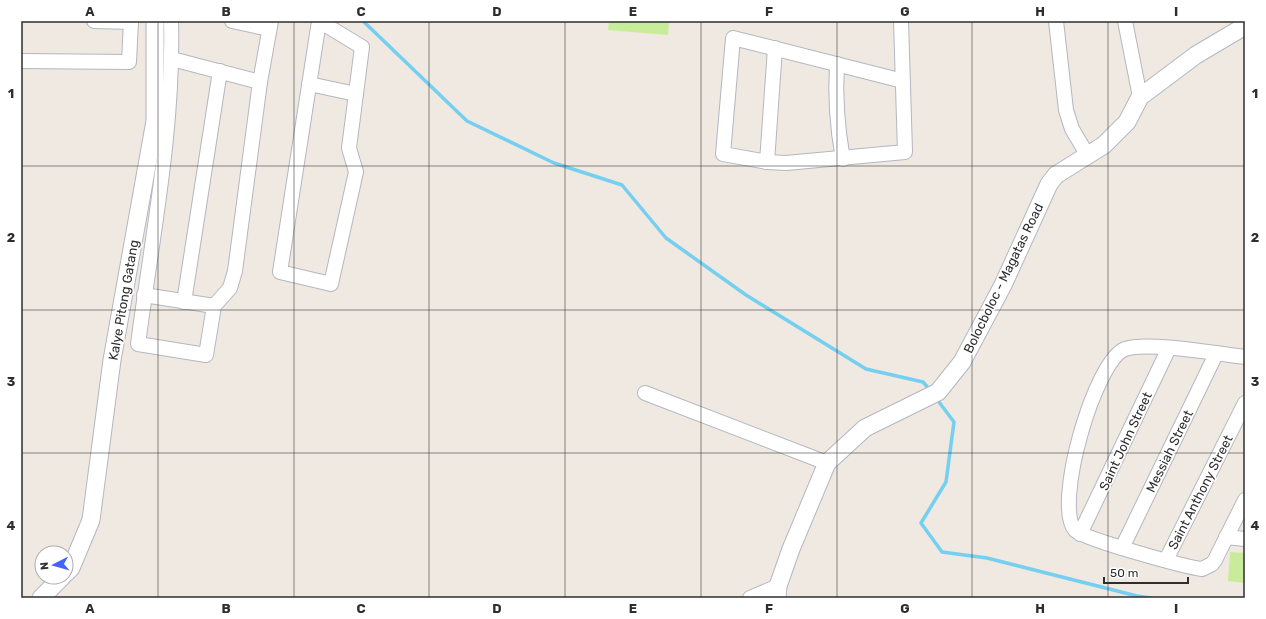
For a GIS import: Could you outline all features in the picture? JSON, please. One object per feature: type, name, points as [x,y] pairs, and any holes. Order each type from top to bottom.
[{"type":"street","points":[[21,61],[129,62],[131,22],[94,21]]},
{"type":"street","name":"Kalye Pitong Gatang","points":[[74,561],[91,520],[112,360],[155,122],[155,21]]},
{"type":"street","points":[[171,21],[172,59],[169,118],[138,344],[206,355],[214,306],[230,288],[235,272],[260,82],[270,25],[232,21]]},
{"type":"street","points":[[319,21],[362,47],[349,148],[356,172],[331,284],[280,272],[309,84],[319,21]]},
{"type":"street","points":[[901,21],[903,81],[905,152],[805,162],[768,162],[723,154],[733,38],[903,81]]},
{"type":"street","points":[[1056,21],[1066,110],[1072,129],[1088,156]]},
{"type":"street","points":[[1125,21],[1140,97]]},
{"type":"street","name":"Bolocboloc - Magatas Road","points":[[778,592],[805,514],[827,463],[865,428],[932,395],[962,362],[1003,285],[1049,184],[1056,175],[1104,145],[1127,122],[1140,97],[1196,55],[1245,26]]},
{"type":"street","points":[[768,162],[776,48]]},
{"type":"street","points":[[172,59],[260,82]]},
{"type":"street","points":[[837,64],[835,97],[838,130],[843,159]]},
{"type":"street","points":[[184,302],[220,71]]},
{"type":"street","points":[[309,84],[356,94]]},
{"type":"street","points":[[144,296],[214,306]]},
{"type":"street","points":[[1245,357],[1169,348],[1137,347],[1124,349],[1117,353],[1112,359],[1093,397],[1082,428],[1074,458],[1070,486],[1069,513],[1071,523],[1080,534],[1122,548],[1166,560],[1197,568],[1207,568],[1215,560],[1245,500]]},
{"type":"street","name":"Saint John Street","points":[[1080,534],[1169,348]]},
{"type":"street","name":"Messiah Street","points":[[1122,548],[1216,354]]},
{"type":"street","points":[[645,393],[827,463]]},
{"type":"street","name":"Saint Anthony Street","points":[[1166,560],[1245,403]]},
{"type":"street","points":[[1226,537],[1245,539]]},
{"type":"street","points":[[40,598],[54,585]]},
{"type":"street","points":[[750,598],[778,592]]},
{"type":"green space","points":[[609,21],[669,21],[668,35],[608,30]]},
{"type":"green space","points":[[1230,552],[1245,553],[1245,583],[1228,581]]},
{"type":"waterway","points":[[363,21],[467,121],[554,163],[622,185],[666,238],[746,295],[866,369],[923,382],[930,390]]},
{"type":"waterway","points":[[936,398],[954,422],[946,482],[921,523],[942,552],[987,558],[1137,596],[1151,598]]}]
